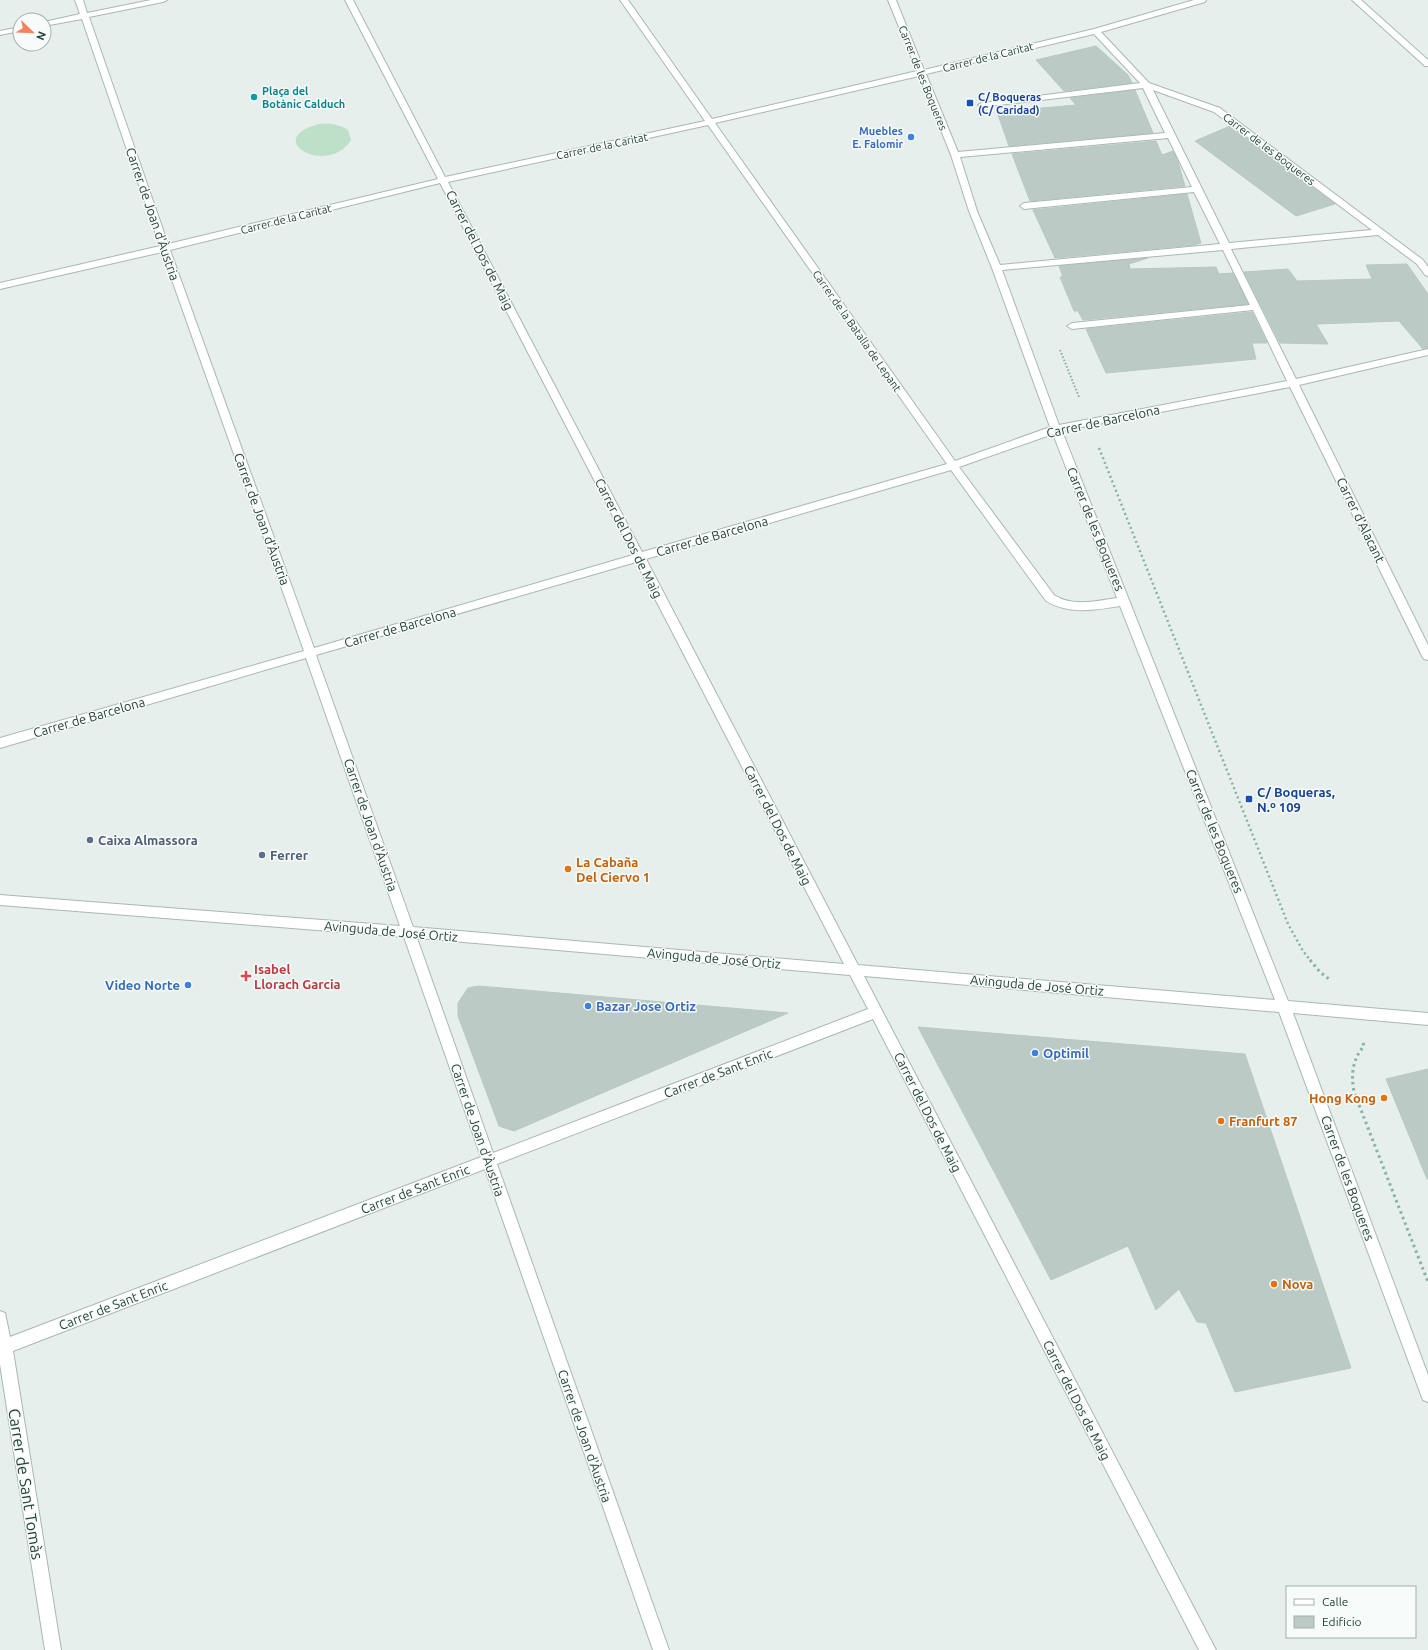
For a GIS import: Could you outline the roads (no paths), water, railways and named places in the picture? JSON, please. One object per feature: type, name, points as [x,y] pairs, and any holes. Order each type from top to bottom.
[{"type":"street","name":"Carrer de Joan d'Àustria","points":[[79,0],[165,248],[310,653],[661,1650]]},
{"type":"street","points":[[52,22],[163,0]]},
{"type":"street","name":"Carrer del Dos de Maig","points":[[349,0],[1208,1650]]},
{"type":"street","name":"Carrer de la Batalla de Lepant","points":[[624,0],[953,466],[1050,598],[1062,604],[1075,606],[1124,601]]},
{"type":"street","name":"Carrer de les Boqueres","points":[[892,0],[955,155],[973,211],[996,268],[1056,429],[1284,1007],[1428,1395]]},
{"type":"street","name":"Carrer de la Caritat","points":[[0,286],[165,248],[443,180],[710,122],[921,73],[1096,31],[1202,0]]},
{"type":"street","points":[[1356,0],[1428,64]]},
{"type":"street","points":[[0,33],[12,31]]},
{"type":"street","name":"Carrer de les Boqueres","points":[[1096,31],[1146,85],[1294,383]]},
{"type":"street","name":"Carrer de les Boqueres","points":[[982,105],[1146,85],[1218,110],[1420,262],[1428,274]]},
{"type":"street","points":[[955,155],[1170,135]]},
{"type":"street","points":[[1024,206],[1197,189]]},
{"type":"street","points":[[996,268],[1227,248],[1381,232]]},
{"type":"street","points":[[1072,326],[1256,307]]},
{"type":"street","name":"Carrer de Barcelona","points":[[0,743],[953,466],[1056,429],[1294,383],[1428,352]]},
{"type":"street","name":"Carrer d'Alacant","points":[[1294,383],[1428,656]]},
{"type":"street","name":"Avinguda de José Ortiz","points":[[0,900],[408,932],[1428,1019]]},
{"type":"street","name":"Carrer de Sant Enric","points":[[2,1347],[876,1012]]},
{"type":"street","name":"Carrer de Sant Tomàs","points":[[0,1318],[2,1347],[53,1650]]},
{"type":"place","name":"Plaça del Botànic Calduch","points":[[254,97]]},
{"type":"place","name":"C/ Boqueras (C/ Caridad)","points":[[970,103]]},
{"type":"place","name":"Muebles E. Falomir","points":[[911,137]]},
{"type":"place","name":"C/ Boqueras, N.º 109","points":[[1249,799]]},
{"type":"place","name":"Caixa Almassora","points":[[90,840]]},
{"type":"place","name":"Ferrer","points":[[262,855]]},
{"type":"place","name":"La Cabaña Del Ciervo 1","points":[[568,869]]},
{"type":"place","name":"Isabel Llorach Garcia","points":[[246,976]]},
{"type":"place","name":"Video Norte","points":[[188,985]]},
{"type":"place","name":"Bazar Jose Ortiz","points":[[588,1006]]},
{"type":"place","name":"Optimil","points":[[1035,1053]]},
{"type":"place","name":"Hong Kong","points":[[1384,1098]]},
{"type":"place","name":"Franfurt 87","points":[[1221,1121]]},
{"type":"place","name":"Nova","points":[[1274,1284]]}]
